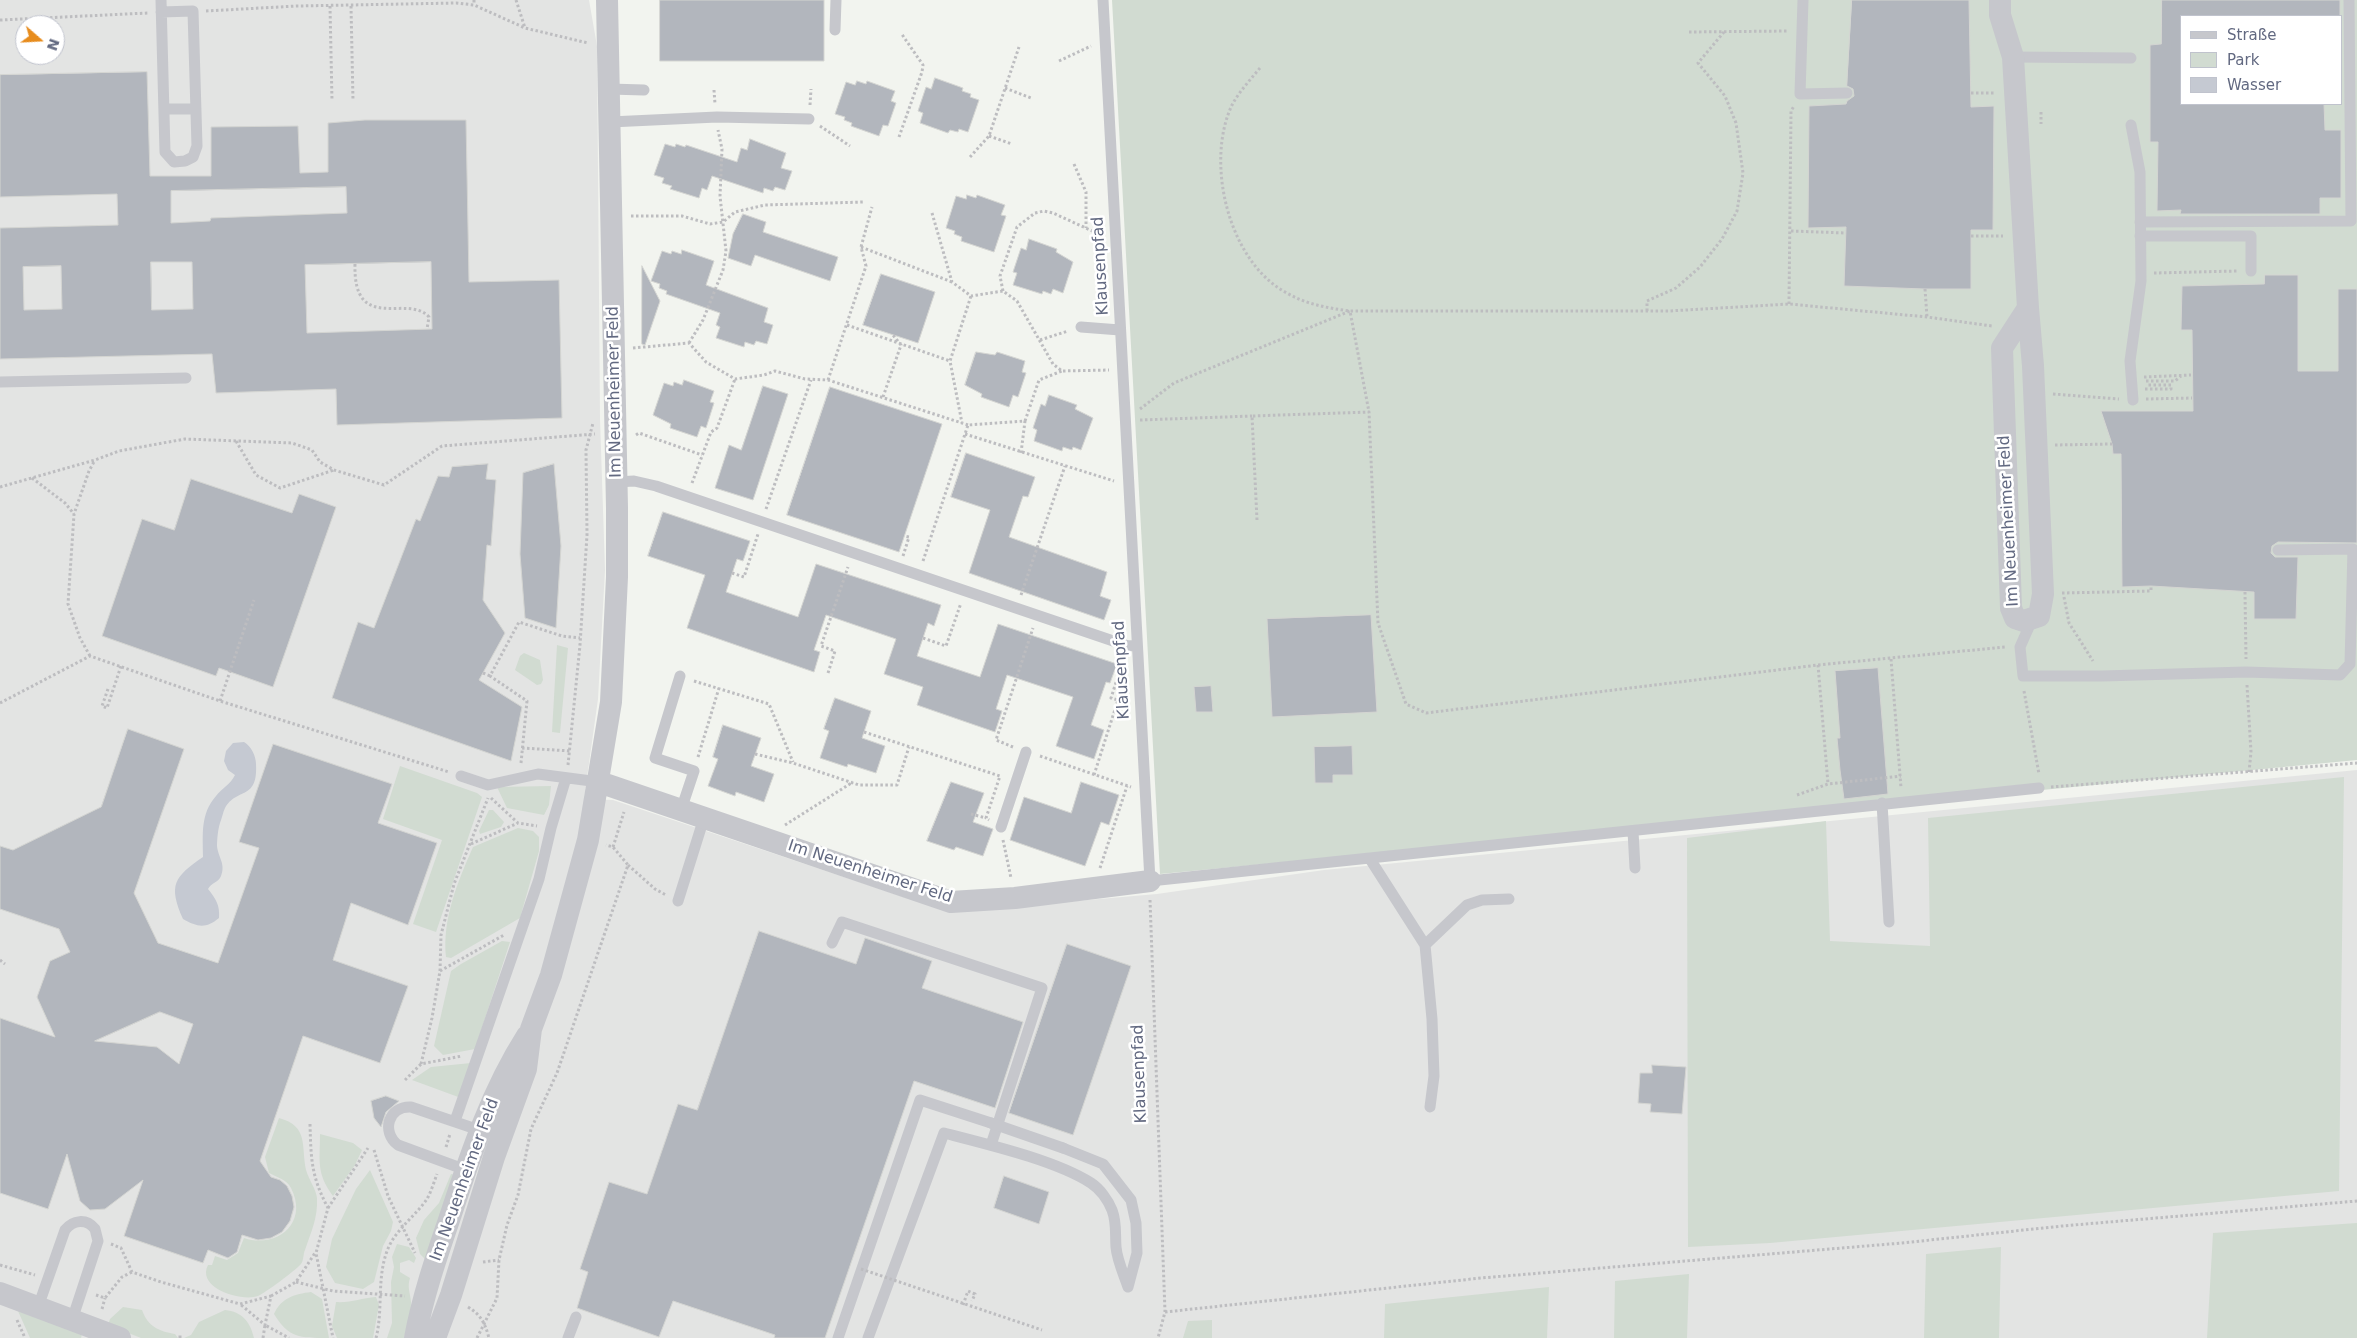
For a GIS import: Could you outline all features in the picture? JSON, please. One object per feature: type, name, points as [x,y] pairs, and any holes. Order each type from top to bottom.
[{"type":"street","name":"Im Neuenheimer Feld","points":[[436,1338],[451,1295],[509,1064],[532,1029],[551,975],[588,840],[611,702],[617,577],[617,482],[607,0]]},
{"type":"street","name":"Im Neuenheimer Feld","points":[[2000,0],[2000,15],[2013,57],[2033,366],[2043,394],[2053,593],[2039,616],[2032,620],[2024,621],[2015,618],[2010,608],[2002,348],[2028,308]]},
{"type":"street","name":"Im Neuenheimer Feld","points":[[599,782],[777,841],[854,870],[951,902],[1015,898],[1150,881]]},
{"type":"street","name":"Im Neuenheimer Feld","points":[[415,1338],[421,1304],[466,1170],[490,1134]]},
{"type":"street","points":[[0,1293],[120,1338]]},
{"type":"lane","points":[[161,0],[161,12],[165,109],[165,152],[174,162],[185,162],[193,158],[197,146],[193,11],[161,12]]},
{"type":"lane","points":[[835,30],[836,0]]},
{"type":"lane","name":"Klausenpfad","points":[[1103,0],[1129,485],[1132,646],[1145,789],[1150,881]]},
{"type":"lane","points":[[1802,0],[1800,94],[1847,93]]},
{"type":"lane","points":[[2140,222],[2350,221],[2349,0]]},
{"type":"lane","points":[[2013,57],[2131,58]]},
{"type":"lane","points":[[609,89],[644,90]]},
{"type":"lane","points":[[165,109],[196,109]]},
{"type":"lane","points":[[610,122],[717,118],[809,118]]},
{"type":"lane","points":[[2131,125],[2140,172],[2140,273],[2130,362],[2136,387]]},
{"type":"lane","points":[[2140,236],[2251,236],[2251,271]]},
{"type":"lane","points":[[1081,327],[1120,330]]},
{"type":"lane","points":[[0,382],[186,378]]},
{"type":"lane","points":[[617,482],[634,481],[688,496],[1132,646]]},
{"type":"lane","points":[[2032,620],[2020,647],[2022,676],[2246,672],[2340,676],[2350,664],[2352,549],[2278,550]]},
{"type":"lane","points":[[680,676],[655,758],[694,771],[681,810]]},
{"type":"lane","points":[[1001,828],[1026,752]]},
{"type":"lane","points":[[461,776],[488,785],[518,780],[538,774],[599,782]]},
{"type":"lane","points":[[454,1121],[538,879],[566,778]]},
{"type":"lane","points":[[1150,881],[2039,788]]},
{"type":"lane","points":[[1882,803],[1889,922]]},
{"type":"lane","points":[[678,900],[704,818]]},
{"type":"lane","points":[[1632,831],[1635,868]]},
{"type":"lane","points":[[1370,859],[1425,945],[1432,1019],[1433,1066],[1430,1107]]},
{"type":"lane","points":[[1425,945],[1467,905],[1482,900],[1509,898]]},
{"type":"lane","points":[[832,943],[842,922],[1042,988],[990,1145]]},
{"type":"lane","points":[[838,1338],[920,1100],[1063,1148],[1103,1164],[1131,1200],[1136,1224],[1137,1253],[1128,1287],[1116,1248],[1117,1230],[1112,1210],[1105,1196],[1092,1184],[1057,1167],[990,1145],[944,1133],[868,1338]]},
{"type":"lane","points":[[466,1170],[398,1145],[390,1137],[388,1121],[395,1111],[411,1106],[490,1134]]},
{"type":"lane","points":[[38,1307],[62,1237],[69,1225],[79,1221],[91,1224],[98,1235],[96,1247],[72,1320]]},
{"type":"lane","points":[[568,1338],[576,1317]]},
{"type":"path","points":[[474,0],[474,5]]},
{"type":"path","points":[[516,0],[525,28]]},
{"type":"path","points":[[193,11],[446,3],[474,5],[525,28],[595,45],[608,45]]},
{"type":"path","points":[[330,6],[332,101]]},
{"type":"path","points":[[351,6],[353,101]]},
{"type":"path","points":[[0,20],[161,12]]},
{"type":"path","points":[[1689,32],[1802,31]]},
{"type":"path","points":[[1647,311],[1647,301],[1676,288],[1700,267],[1722,239],[1737,211],[1743,172],[1736,123],[1725,96],[1698,63],[1724,32]]},
{"type":"path","points":[[898,137],[923,66],[901,34]]},
{"type":"path","points":[[1059,61],[1097,43],[1106,43]]},
{"type":"path","points":[[970,158],[989,136],[1019,47]]},
{"type":"path","points":[[1260,68],[1232,105],[1224,136],[1221,182],[1228,220],[1250,259],[1262,274],[1284,292],[1318,307],[1350,311],[1647,311],[1789,304],[1927,317],[2015,330]]},
{"type":"path","points":[[1006,88],[1031,98]]},
{"type":"path","points":[[689,343],[703,320],[723,270],[726,251],[720,196],[722,149],[714,90]]},
{"type":"path","points":[[1789,304],[1791,111],[1800,94]]},
{"type":"path","points":[[2041,112],[2041,124]]},
{"type":"path","points":[[809,118],[850,146]]},
{"type":"path","points":[[989,136],[1012,144]]},
{"type":"path","points":[[1074,164],[1086,192],[1086,228]]},
{"type":"path","points":[[628,216],[682,216],[710,224],[723,222],[735,212],[765,205],[863,202]]},
{"type":"path","points":[[828,380],[866,266],[860,247],[872,207]]},
{"type":"path","points":[[1062,371],[1053,364],[1017,301],[1003,290],[1000,276],[1017,227],[1035,213],[1044,211],[1064,217],[1115,240]]},
{"type":"path","points":[[932,213],[952,282]]},
{"type":"path","points":[[1791,231],[1846,233]]},
{"type":"path","points":[[1971,236],[2024,236]]},
{"type":"path","points":[[860,247],[952,282],[972,296],[1003,290]]},
{"type":"path","points":[[355,264],[354,278],[357,289],[364,300],[376,307],[390,310],[418,310],[425,313],[428,317],[427,329]]},
{"type":"path","points":[[2140,273],[2251,271]]},
{"type":"path","points":[[1925,290],[1927,317]]},
{"type":"path","points":[[962,423],[950,361],[972,296]]},
{"type":"path","points":[[1350,311],[1369,412],[1378,623],[1406,704],[1426,713],[1818,666],[2020,647]]},
{"type":"path","points":[[1126,420],[1174,382],[1350,311]]},
{"type":"path","points":[[847,325],[950,361]]},
{"type":"path","points":[[1040,340],[1081,327]]},
{"type":"path","points":[[893,335],[901,345]]},
{"type":"path","points":[[630,348],[689,343]]},
{"type":"path","points":[[689,343],[706,362],[735,379],[775,372],[811,380],[828,380],[968,425],[1025,421]]},
{"type":"path","points":[[883,397],[901,345]]},
{"type":"path","points":[[1021,453],[1025,421],[1039,380],[1062,371],[1123,370]]},
{"type":"path","points":[[2136,387],[2191,375]]},
{"type":"path","points":[[2136,387],[2174,381],[2181,376]]},
{"type":"path","points":[[688,496],[711,432],[717,428],[735,379]]},
{"type":"path","points":[[732,573],[744,577],[811,380]]},
{"type":"path","points":[[2043,394],[2136,387],[2170,385],[2171,389],[2136,387]]},
{"type":"path","points":[[2136,387],[2192,398]]},
{"type":"path","points":[[2043,394],[2054,403]]},
{"type":"path","points":[[1126,420],[1369,412]]},
{"type":"path","points":[[1252,416],[1257,520]]},
{"type":"path","points":[[566,778],[571,751],[587,535],[586,450],[595,417]]},
{"type":"path","points":[[918,575],[968,425]]},
{"type":"path","points":[[0,487],[95,460],[118,451],[185,440],[292,443],[312,450],[320,462],[334,470],[384,485],[442,446],[591,433],[631,437],[639,433],[702,455]]},
{"type":"path","points":[[966,434],[1021,453],[1129,485]]},
{"type":"path","points":[[2046,446],[2056,437]]},
{"type":"path","points":[[236,441],[256,475],[280,488],[334,470]]},
{"type":"path","points":[[2046,446],[2112,444]]},
{"type":"path","points":[[2046,446],[2057,455]]},
{"type":"path","points":[[95,460],[89,471],[74,514],[68,604],[80,638],[90,656],[220,701],[461,776]]},
{"type":"path","points":[[1017,608],[1065,466]]},
{"type":"path","points":[[32,478],[65,503],[74,514]]},
{"type":"path","points":[[903,557],[909,537],[904,536]]},
{"type":"path","points":[[828,673],[835,651],[821,646],[852,552]]},
{"type":"path","points":[[2053,593],[2063,583]]},
{"type":"path","points":[[2053,593],[2151,591],[2151,586]]},
{"type":"path","points":[[923,638],[946,646],[965,590]]},
{"type":"path","points":[[2245,592],[2246,672],[2251,752],[2249,772]]},
{"type":"path","points":[[2053,593],[2102,676]]},
{"type":"path","points":[[220,701],[254,600]]},
{"type":"path","points":[[1038,615],[996,740],[1127,786],[1145,789]]},
{"type":"path","points":[[490,676],[519,622],[562,636],[580,638]]},
{"type":"path","points":[[1094,775],[1118,700],[1111,698],[1132,646]]},
{"type":"path","points":[[0,703],[90,656]]},
{"type":"path","points":[[1891,659],[1902,801]]},
{"type":"path","points":[[108,689],[102,706],[107,708],[121,666]]},
{"type":"path","points":[[1818,666],[1828,784]]},
{"type":"path","points":[[483,673],[527,701],[518,780]]},
{"type":"path","points":[[680,676],[768,704],[793,763]]},
{"type":"path","points":[[2022,676],[2039,772],[2039,788],[2357,763]]},
{"type":"path","points":[[694,771],[720,688]]},
{"type":"path","points":[[864,732],[1000,776],[999,780]]},
{"type":"path","points":[[755,754],[793,763],[859,785],[897,785],[909,747]]},
{"type":"path","points":[[522,748],[571,751]]},
{"type":"path","points":[[1797,794],[1828,784],[1901,776]]},
{"type":"path","points":[[777,841],[786,823],[854,782]]},
{"type":"path","points":[[405,1080],[421,1064],[432,1018],[440,971],[441,935],[454,884],[489,796],[488,785]]},
{"type":"path","points":[[1093,888],[1127,786]]},
{"type":"path","points":[[971,814],[986,818]]},
{"type":"path","points":[[470,845],[518,823]]},
{"type":"path","points":[[588,840],[613,847],[628,865],[655,889],[678,900]]},
{"type":"path","points":[[477,1338],[497,1298],[499,1260],[507,1224],[518,1195],[521,1170],[532,1129],[557,1073],[628,865]]},
{"type":"path","name":"Klausenpfad","points":[[1150,881],[1165,1312],[1158,1338]]},
{"type":"path","points":[[440,971],[522,924]]},
{"type":"path","points":[[0,960],[5,964]]},
{"type":"path","points":[[421,1064],[478,1054]]},
{"type":"path","points":[[376,1338],[379,1328],[381,1272],[386,1254],[392,1240],[427,1198],[454,1121]]},
{"type":"path","points":[[310,1124],[311,1165],[315,1181],[328,1208]]},
{"type":"path","points":[[240,1304],[271,1296],[296,1282],[316,1252],[328,1208],[368,1148]]},
{"type":"path","points":[[374,1150],[388,1196],[418,1259]]},
{"type":"path","points":[[1165,1312],[1481,1278],[1902,1244],[2062,1226],[2357,1201]]},
{"type":"path","points":[[98,1235],[121,1248],[132,1272],[240,1304],[265,1326],[289,1338]]},
{"type":"path","points":[[316,1252],[332,1338]]},
{"type":"path","points":[[480,1262],[499,1260]]},
{"type":"path","points":[[0,1265],[8,1268]]},
{"type":"path","points":[[861,1269],[963,1305],[1042,1330]]},
{"type":"path","points":[[296,1282],[314,1285],[322,1289],[406,1296],[409,1287]]},
{"type":"path","points":[[963,1305],[968,1291],[975,1294],[972,1301]]},
{"type":"path","points":[[263,1338],[271,1296]]},
{"type":"path","points":[[465,1305],[478,1314],[485,1324],[489,1338]]},
{"type":"path","points":[[180,1333],[180,1338]]},
{"type":"shaded area","points":[[0,0],[589,0],[597,46],[600,419],[605,570],[598,699],[584,799],[613,800],[949,912],[1157,894],[1324,870],[2357,770],[2357,1338],[0,1338]]},
{"type":"green space","points":[[1112,0],[2357,0],[2357,760],[1160,874]]},
{"type":"green space","points":[[557,645],[568,648],[560,733],[552,732]]},
{"type":"green space","points":[[524,653],[540,660],[543,680],[541,684],[537,685],[515,670],[520,656]]},
{"type":"green space","points":[[400,766],[477,793],[482,797],[436,932],[413,924],[442,840],[383,819]]},
{"type":"green space","points":[[2344,777],[2339,1191],[1770,1243],[1688,1247],[1687,838],[1826,821],[1830,941],[1930,946],[1928,818]]},
{"type":"green space","points":[[551,786],[549,805],[544,815],[507,808],[497,787]]},
{"type":"green space","points":[[489,810],[493,810],[504,822],[501,827],[480,834],[479,831]]},
{"type":"green space","points":[[518,828],[533,831],[539,837],[539,851],[520,918],[451,958],[446,957],[446,929],[452,901],[473,847]]},
{"type":"green space","points":[[502,941],[510,942],[475,1049],[443,1055],[434,1046],[451,971]]},
{"type":"green space","points":[[471,1063],[461,1098],[412,1080],[431,1067]]},
{"type":"green space","points":[[279,1118],[295,1126],[302,1138],[306,1170],[317,1198],[314,1225],[304,1252],[303,1261],[298,1267],[258,1296],[241,1297],[232,1295],[214,1286],[208,1280],[206,1273],[208,1265],[212,1265],[215,1256],[227,1260],[238,1253],[244,1238],[268,1240],[278,1236],[287,1230],[293,1222],[296,1212],[296,1201],[291,1188],[284,1181],[269,1173],[265,1157]]},
{"type":"green space","points":[[320,1134],[353,1143],[362,1150],[355,1165],[333,1196],[321,1173]]},
{"type":"green space","points":[[370,1170],[393,1222],[391,1231],[383,1246],[374,1282],[363,1289],[335,1283],[326,1267],[332,1239],[356,1189]]},
{"type":"green space","points":[[451,1174],[455,1175],[426,1260],[420,1254],[416,1238],[424,1220],[439,1203]]},
{"type":"green space","points":[[2357,1223],[2357,1338],[2207,1338],[2213,1233]]},
{"type":"green space","points":[[397,1244],[409,1247],[416,1258],[414,1263],[409,1260],[400,1263],[400,1272],[410,1278],[411,1306],[404,1338],[387,1338],[392,1323],[391,1282],[394,1267],[392,1257]]},
{"type":"green space","points":[[2001,1247],[1999,1338],[1924,1338],[1926,1254]]},
{"type":"green space","points":[[1689,1274],[1687,1338],[1614,1338],[1615,1281]]},
{"type":"green space","points":[[1549,1287],[1547,1338],[1384,1338],[1385,1304]]},
{"type":"green space","points":[[311,1292],[322,1299],[329,1338],[310,1338],[296,1335],[285,1328],[274,1314],[280,1304],[289,1298]]},
{"type":"green space","points":[[376,1297],[379,1305],[373,1338],[337,1338],[332,1326],[336,1302]]},
{"type":"green space","points":[[123,1307],[142,1310],[144,1316],[151,1324],[159,1330],[175,1334],[178,1338],[141,1338],[108,1325],[110,1319]]},
{"type":"green space","points":[[225,1310],[241,1315],[248,1322],[254,1338],[184,1338],[191,1335],[199,1322]]},
{"type":"green space","points":[[18,1311],[82,1334],[81,1338],[30,1338]]},
{"type":"green space","points":[[1212,1320],[1212,1338],[1183,1338],[1188,1321]]},
{"type":"water","points":[[244,742],[249,746],[254,755],[256,776],[254,784],[250,789],[235,797],[225,808],[219,825],[217,846],[223,868],[220,878],[208,889],[217,902],[219,918],[206,925],[193,924],[183,919],[178,907],[175,890],[180,876],[203,857],[203,825],[207,810],[216,796],[235,775],[228,770],[224,761],[226,751],[233,743]]},
{"type":"building","points":[[660,0],[824,0],[824,61],[660,61]]},
{"type":"building","points":[[1852,0],[1969,0],[1971,107],[1994,106],[1993,230],[1971,230],[1971,289],[1844,286],[1846,227],[1808,228],[1809,106],[1846,104],[1854,96],[1853,89],[1847,86]]},
{"type":"building","points":[[2162,0],[2340,0],[2340,15],[2180,15],[2180,105],[2324,105],[2325,130],[2341,130],[2341,198],[2320,198],[2320,214],[2180,214],[2181,210],[2157,211],[2158,142],[2150,142],[2150,45],[2161,44]]},
{"type":"building","points":[[147,72],[150,176],[211,176],[211,127],[298,126],[300,173],[328,172],[328,123],[365,120],[466,120],[469,282],[559,280],[562,418],[337,425],[336,389],[216,393],[212,354],[0,359],[0,228],[118,225],[117,194],[0,197],[0,75]],"holes":[[[346,187],[347,213],[211,218],[210,221],[171,223],[171,191]],[[151,262],[192,262],[193,309],[152,310]],[[431,262],[432,329],[307,333],[305,265]],[[61,266],[62,309],[24,310],[23,267]]]},
{"type":"building","points":[[935,78],[963,88],[962,91],[971,94],[970,97],[979,100],[968,132],[959,129],[958,132],[950,130],[948,133],[920,123],[923,113],[918,111],[926,87],[931,89]]},
{"type":"building","points":[[857,81],[866,84],[867,81],[895,91],[891,101],[896,103],[888,126],[883,125],[879,136],[851,126],[852,123],[844,120],[845,117],[835,114],[846,82],[855,85]]},
{"type":"building","points":[[750,139],[786,153],[781,168],[792,171],[785,190],[775,187],[773,191],[764,188],[763,193],[712,176],[707,190],[702,188],[699,198],[670,189],[672,186],[662,183],[664,178],[654,175],[665,144],[675,147],[676,144],[685,147],[686,145],[737,162],[741,148],[747,150]]},
{"type":"building","points":[[967,195],[976,198],[977,195],[1005,205],[1001,215],[1006,216],[994,252],[961,241],[962,237],[954,234],[955,231],[946,228],[956,196],[966,199]]},
{"type":"building","points":[[743,214],[766,222],[763,232],[838,257],[830,281],[755,255],[751,266],[728,258],[733,234]]},
{"type":"building","points":[[1029,239],[1057,249],[1056,252],[1073,262],[1063,293],[1053,289],[1051,294],[1043,291],[1042,294],[1013,285],[1017,273],[1013,272],[1021,248],[1026,250]]},
{"type":"building","points":[[682,250],[714,261],[706,285],[768,308],[764,322],[773,325],[767,344],[756,341],[754,345],[745,342],[744,347],[716,338],[720,327],[716,325],[720,313],[666,294],[667,291],[659,288],[660,284],[651,281],[662,251],[671,254],[672,251],[681,254]]},
{"type":"building","points":[[642,266],[660,301],[645,345],[642,344]]},
{"type":"building","points":[[881,274],[935,292],[918,343],[863,325]]},
{"type":"building","points":[[2265,275],[2298,275],[2298,371],[2338,371],[2338,289],[2357,289],[2357,543],[2278,542],[2272,546],[2271,553],[2275,557],[2298,557],[2296,619],[2254,619],[2254,592],[2151,586],[2122,587],[2121,454],[2113,454],[2112,444],[2101,411],[2193,411],[2192,330],[2181,330],[2182,286],[2264,284]]},
{"type":"building","points":[[976,352],[995,355],[997,352],[1025,361],[1022,372],[1026,373],[1018,397],[1013,395],[1009,407],[981,397],[982,394],[965,385]]},
{"type":"building","points":[[684,380],[714,391],[710,402],[714,403],[706,428],[701,426],[697,437],[670,428],[671,424],[653,415],[664,383],[673,386],[674,382],[682,385]]},
{"type":"building","points":[[763,386],[788,394],[753,500],[715,488],[729,445],[741,450]]},
{"type":"building","points":[[830,387],[942,424],[899,552],[787,515]]},
{"type":"building","points":[[1049,395],[1077,405],[1075,409],[1093,418],[1081,450],[1073,447],[1072,450],[1063,447],[1062,451],[1034,441],[1037,430],[1033,428],[1041,404],[1045,406]]},
{"type":"building","points":[[966,453],[1035,477],[1028,497],[1023,496],[1009,537],[1107,572],[1100,596],[1111,600],[1104,620],[969,573],[990,510],[951,497]]},
{"type":"building","points":[[488,464],[486,479],[496,480],[491,546],[487,545],[483,600],[505,633],[479,680],[522,707],[511,761],[332,698],[358,622],[374,628],[416,519],[420,521],[438,476],[449,477],[452,467]]},
{"type":"building","points":[[554,464],[561,546],[556,628],[525,618],[520,554],[523,473]]},
{"type":"building","points":[[191,479],[292,513],[299,494],[336,507],[273,687],[219,668],[216,676],[102,636],[142,519],[174,530]]},
{"type":"building","points":[[663,512],[750,541],[743,561],[737,559],[726,592],[798,617],[816,564],[941,605],[934,626],[928,623],[917,656],[980,677],[998,624],[1117,664],[1110,683],[1106,682],[1091,725],[1104,730],[1094,759],[1056,746],[1073,697],[1007,675],[996,709],[1002,711],[995,732],[917,705],[923,687],[884,674],[896,639],[826,615],[814,650],[820,652],[814,672],[687,628],[705,575],[648,556]]},
{"type":"building","points":[[1371,615],[1377,712],[1272,717],[1267,619]]},
{"type":"building","points":[[1878,668],[1888,794],[1844,799],[1837,738],[1840,738],[1835,671]]},
{"type":"building","points":[[1211,686],[1213,712],[1196,712],[1194,687]]},
{"type":"building","points":[[835,698],[871,711],[862,738],[885,746],[876,773],[848,764],[847,767],[820,758],[829,731],[824,729]]},
{"type":"building","points":[[723,725],[761,738],[751,766],[774,774],[764,802],[736,792],[735,796],[708,786],[718,759],[713,757]]},
{"type":"building","points":[[128,729],[184,749],[134,893],[158,943],[218,963],[259,848],[239,842],[273,744],[392,784],[378,823],[437,843],[408,925],[351,903],[333,960],[408,986],[380,1063],[303,1036],[260,1161],[271,1177],[280,1180],[287,1186],[292,1196],[294,1207],[290,1221],[282,1232],[271,1238],[258,1240],[242,1235],[237,1252],[228,1258],[208,1250],[203,1263],[124,1236],[143,1180],[105,1209],[90,1210],[80,1201],[67,1154],[48,1209],[0,1193],[0,1018],[55,1037],[37,997],[50,961],[70,952],[59,929],[0,909],[0,846],[13,850],[101,807]],"holes":[[[160,1012],[193,1024],[179,1064],[157,1047],[95,1041]]]},
{"type":"building","points":[[1352,746],[1353,775],[1333,775],[1333,783],[1315,783],[1314,747]]},
{"type":"building","points":[[951,782],[984,793],[973,822],[993,829],[983,856],[956,847],[954,850],[927,841]]},
{"type":"building","points":[[1081,782],[1119,795],[1109,825],[1101,822],[1085,866],[1010,840],[1024,797],[1071,813]]},
{"type":"building","points":[[759,931],[856,964],[865,938],[932,961],[922,988],[1023,1022],[995,1108],[914,1081],[825,1338],[774,1338],[775,1335],[673,1301],[659,1337],[577,1308],[588,1272],[580,1269],[609,1182],[647,1194],[678,1104],[697,1110]]},
{"type":"building","points":[[1067,944],[1131,966],[1073,1135],[1009,1113]]},
{"type":"building","points":[[1652,1065],[1686,1067],[1682,1114],[1650,1112],[1651,1104],[1638,1103],[1640,1073],[1652,1073]]},
{"type":"building","points":[[386,1096],[399,1101],[386,1112],[381,1127],[374,1118],[371,1101]]},
{"type":"building","points":[[1004,1176],[1049,1192],[1039,1224],[994,1208]]}]
